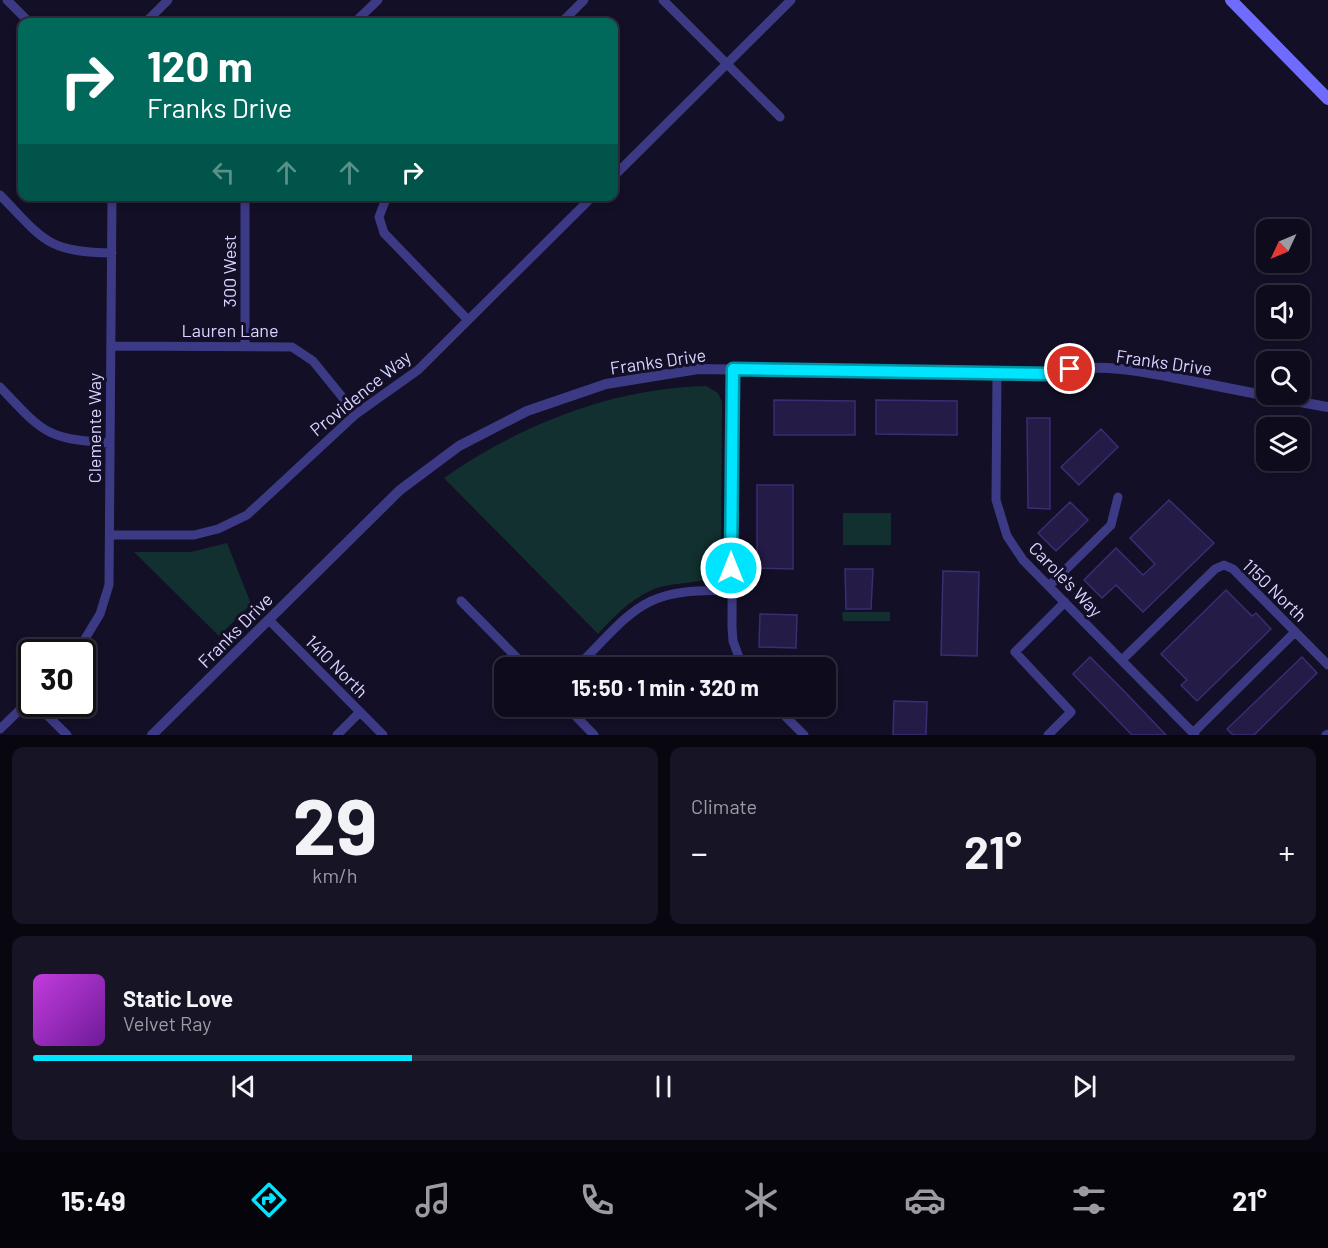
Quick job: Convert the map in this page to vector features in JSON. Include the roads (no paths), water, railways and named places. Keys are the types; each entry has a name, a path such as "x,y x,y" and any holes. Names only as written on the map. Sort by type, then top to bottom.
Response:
{"main road":[{"path":"1231,0 1328,99"}],"street":[{"path":"7,0 25,18"},
{"path":"150,18 168,0"},
{"path":"359,18 378,0"},
{"path":"566,18 584,0"},
{"path":"663,0 780,117"},
{"path":"618,172 791,0"},
{"path":"0,195 52,244 79,252 112,253"},
{"name":"Clemente Way","path":"86,639 93,628 109,585 112,201"},
{"name":"300 West","path":"245,201 245,346"},
{"path":"384,201 379,217 382,229 388,238 468,320"},
{"name":"Providence Way","path":"111,535 194,535 230,525 261,504 356,414 418,370 588,201"},
{"name":"Lauren Lane","path":"111,346 286,346 304,352 356,414"},
{"name":"Franks Drive","path":"152,735 400,490 438,460 480,434 553,400 606,384 698,369 1053,374 1070,369 1135,371 1328,407"},
{"path":"733,369 731,591 733,641 738,657"},
{"name":"Carole's Way","path":"997,373 996,487 998,512 1007,536 1016,550 1049,586 1194,734"},
{"path":"0,387 41,429 68,440 109,443"},
{"path":"1049,586 1111,525 1119,497"},
{"name":"1150 North","path":"1122,660 1215,569 1224,565 1233,570 1328,665"},
{"path":"587,657 625,618 644,603 681,591 731,591"},
{"path":"461,601 516,657"},
{"path":"1048,735 1071,712 1015,652 1065,602"},
{"name":"1410 North","path":"269,620 383,735"},
{"path":"1194,734 1295,632"},
{"path":"0,729 18,712"},
{"path":"337,735 360,712"},
{"path":"49,717 67,735"},
{"path":"577,717 594,735"},
{"path":"786,717 804,735"}]}
